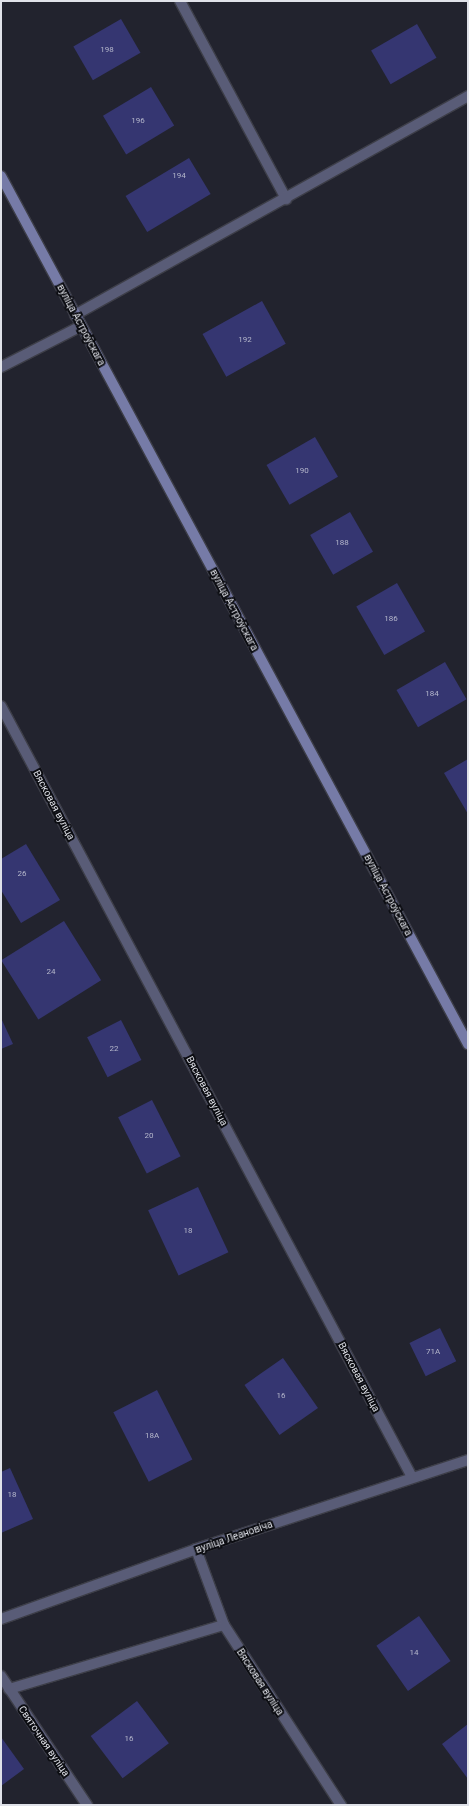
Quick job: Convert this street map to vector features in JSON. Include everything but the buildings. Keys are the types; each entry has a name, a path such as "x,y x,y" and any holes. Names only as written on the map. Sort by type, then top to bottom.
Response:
{"street":[{"path":"180,1 286,199"},
{"path":"75,315 286,199 468,96"},
{"name":"вуліца Астроўскага","path":"1,176 468,1044"},
{"path":"1,367 82,326"},
{"name":"Вясковая вуліца","path":"1,706 412,1477"},
{"name":"вуліца Леановіча","path":"1,1619 196,1549 412,1477 468,1460"},
{"name":"Вясковая вуліца","path":"196,1549 224,1625 341,1805"},
{"path":"9,1689 224,1625"},
{"name":"Святочная вуліца","path":"1,1676 87,1805"}]}
